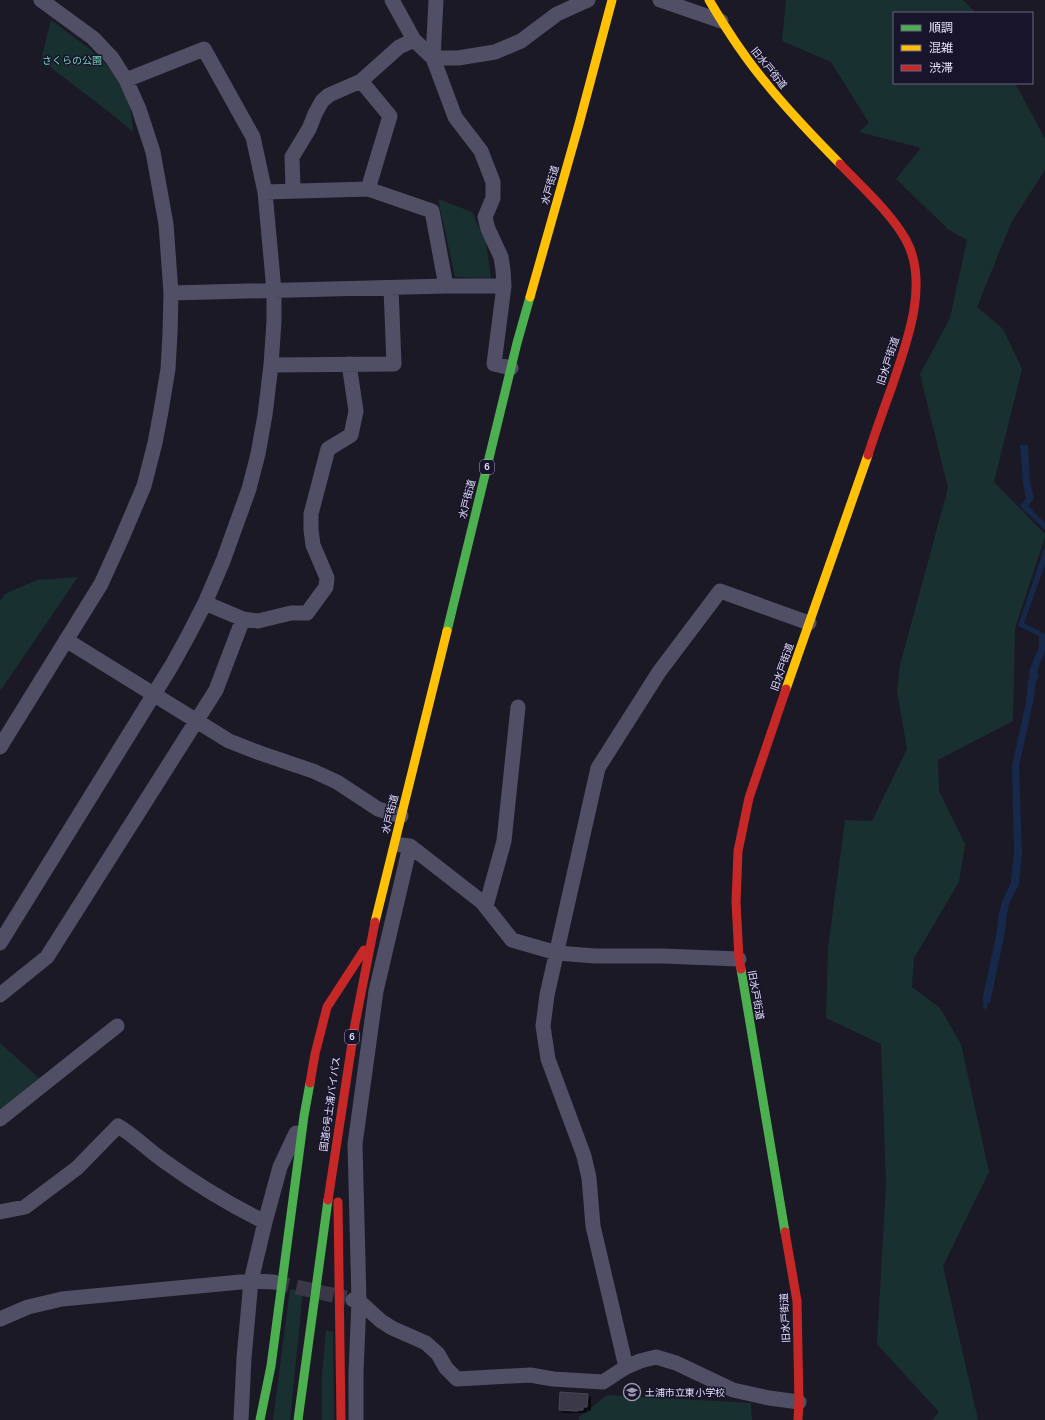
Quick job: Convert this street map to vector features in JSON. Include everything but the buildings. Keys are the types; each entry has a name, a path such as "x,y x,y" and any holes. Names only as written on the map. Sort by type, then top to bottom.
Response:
{"main road":[{"name":"水戸街道","path":"372,936 511,368 612,0"},
{"name":"旧水戸街道","path":"709,0 736,44 786,107 881,209 903,235 910,247 916,271 915,303 907,339 750,798 738,851 736,902 739,959 797,1301 798,1420"},
{"path":"260,1420 271,1366 304,1116 315,1054 327,1007 372,936"},
{"name":"国道6号土浦バイパス","path":"298,1420 316,1276 350,1043 372,936"},
{"path":"336,1139 341,1420"},
{"name":"国道6号土浦バイパス","path":"315,1367 316,1276"}],"street":[{"path":"0,747 101,584 121,540 144,486 155,443 168,369 171,293 166,224 153,152 139,109 126,80 112,58 93,38 41,0"},
{"path":"392,0 414,40 433,58 458,58 495,52 521,41 557,14 588,0"},
{"path":"436,0 433,58 455,117 481,151 492,182 493,198 485,217 488,229 501,257 504,286 494,364 511,368"},
{"path":"660,0 721,21"},
{"path":"293,190 292,157 309,129 322,101 329,94 361,81 399,47 414,40"},
{"path":"0,943 175,659 205,603 223,562 249,489 258,454 265,415 271,365 274,292 265,192 253,137 204,49 126,80"},
{"path":"361,81 390,116 368,189"},
{"path":"265,192 368,189 432,211 446,286"},
{"path":"171,293 274,292 446,286 504,286"},
{"path":"271,365 394,364 391,288"},
{"path":"205,603 243,619 258,621 291,613 307,613 326,587 327,578 313,545 311,530 312,514 328,449 351,435 356,411 349,364"},
{"path":"626,1367 593,1226 589,1178 584,1156 548,1059 543,1026 547,995 598,768 659,672 720,591 809,623"},
{"path":"0,995 48,957 216,690 243,619"},
{"path":"66,640 229,741 313,771 337,782 378,809 401,816"},
{"path":"486,906 504,841 518,707"},
{"path":"394,843 410,846 482,902 512,940 557,953 595,956 664,956 739,959"},
{"path":"356,1420 356,1372 352,1300 355,1144 376,991 410,846"},
{"path":"0,1119 117,1026"},
{"path":"241,1420 244,1358 251,1281 264,1222 280,1167 304,1116"},
{"path":"0,1212 25,1207 77,1168 118,1126 130,1133 169,1165 231,1205 264,1222"},
{"path":"0,1319 28,1307 62,1299 251,1281 274,1282"},
{"path":"352,1300 392,1328 426,1343 438,1354 446,1368 457,1379 530,1375 554,1379 603,1382 626,1367 640,1361 656,1357 676,1363 733,1390 769,1398 799,1402"}],"green space":[{"path":"786,0 963,0 975,12 893,12 893,84 1016,84 1045,139 1045,170 1011,223 977,307 1003,329 1022,369 994,482 1045,534 1045,537 1015,628 1013,721 938,760 939,791 965,844 959,882 914,958 912,987 940,1008 961,1044 989,1172 943,1266 978,1420 932,1420 939,1412 877,1344 886,1184 881,1044 826,1018 828,948 845,820 872,821 907,749 897,691 900,665 948,488 920,374 950,318 967,240 949,230 896,179 921,148 859,132 869,123 831,62 782,41"},
{"name":"さくらの公園","path":"51,20 91,50 109,67 128,99 133,132 41,60"},
{"path":"438,199 472,212 486,243 491,278 455,277"},
{"path":"78,577 0,691 0,601 5,594 37,580"},
{"path":"0,1043 40,1079 0,1111"},
{"path":"290,1289 303,1291 290,1420 273,1420"},
{"path":"326,1330 333,1332 334,1420 322,1420 322,1376"},
{"path":"607,1395 751,1403 752,1420 579,1420 578,1418"}],"water":[{"path":"1020,445 1028,445 1030,483 1034,499 1028,506 1045,523 1045,530 1020,506 1026,498 1023,483"},
{"path":"1045,546 1045,565 1024,623 1045,634 1045,651 1037,671 1039,676 1036,682 1033,703 1019,766 1022,854 1019,884 1009,904 1004,937 990,1003 982,1001 996,936 999,913 1011,882 1014,853 1012,766 1026,702 1028,681 1030,676 1029,671 1039,647 1039,636 1018,626"}],"waterway":[{"path":"985,1007 987,997"}],"tunnel":[{"path":"274,1282 346,1298"}],"traffic: fast":[{"path":"447,631 517,343 530,297"},
{"path":"741,969 785,1232"},
{"path":"260,1420 271,1366 304,1116 310,1083"},
{"path":"298,1420 328,1200"}],"traffic: slow":[{"path":"530,297 612,0"},
{"path":"709,0 750,63 793,115 840,164"},
{"path":"786,689 868,455"},
{"path":"375,922 447,631"}],"traffic: jam":[{"path":"840,164 875,200 900,230 913,257 916,276 916,295 909,334 868,455"},
{"path":"741,969 739,959 736,902 738,851 749,798 786,689"},
{"path":"328,1200 355,1024 375,922"},
{"path":"310,1083 315,1054 327,1007 364,950"},
{"path":"338,1202 341,1420"},
{"path":"785,1232 797,1301 798,1420"}],"place":[{"name":"土浦市立東小学校","path":"632,1392"}]}
